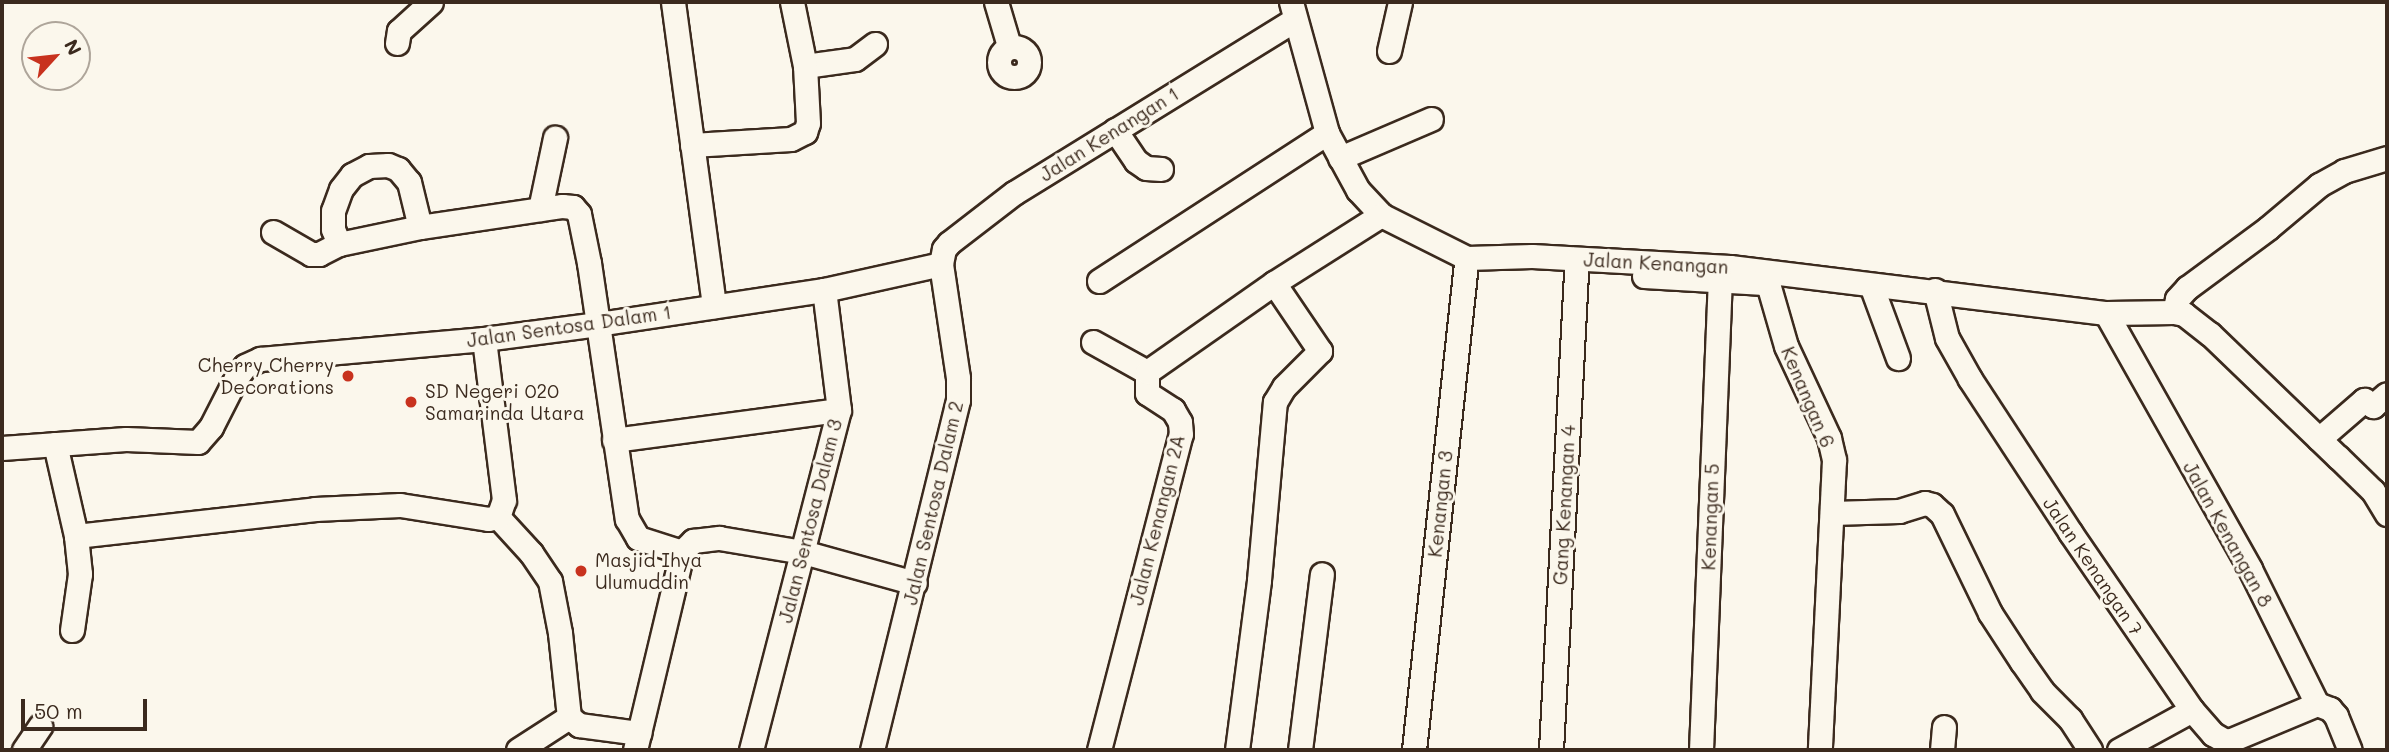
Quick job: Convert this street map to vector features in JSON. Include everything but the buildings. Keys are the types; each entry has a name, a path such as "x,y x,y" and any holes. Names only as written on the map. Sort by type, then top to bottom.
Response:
{"street":[{"path":"397,43 399,31 431,2"},
{"path":"673,2 713,306"},
{"path":"692,145 791,139 805,132 808,123 805,66 792,2"},
{"path":"996,2 1009,46"},
{"path":"1389,51 1400,2"},
{"name":"Jalan Kenangan 1","path":"942,264 944,249 949,243 1014,193 1115,130 1293,11"},
{"name":"Jalan Kenangan","path":"1293,11 1327,133 1358,190 1381,215 1467,258 1577,259 1759,270 2106,313 2174,312"},
{"path":"805,66 855,59 875,44"},
{"path":"1340,158 1430,118"},
{"path":"1115,130 1136,160 1146,168 1161,169"},
{"path":"1099,281 1327,133"},
{"path":"540,209 555,138"},
{"path":"2387,158 2344,171 2319,185 2268,228 2187,288 2177,299 2174,312 2202,327 2373,491 2387,514"},
{"path":"339,244 333,229 333,211 341,189 352,175 369,166 388,165 398,169 408,182 420,227"},
{"path":"273,232 311,254 319,254 339,244 420,227 540,209 573,207 579,214 614,440 631,528 638,538 682,552"},
{"path":"1093,342 1147,372 1274,283 1381,215"},
{"name":"Kenangan 3","path":"1414,750 1467,258"},
{"name":"Gang Kenangan 4","path":"1550,750 1577,259"},
{"name":"Kenangan 6","path":"1619,261 1628,274 1720,283 1764,284 1773,293 1786,346 1833,451 1820,750"},
{"name":"Jalan Sentosa Dalam 1","path":"55,444 162,438 198,442 208,433 245,366 260,359 484,339 598,324 824,290 942,264"},
{"name":"Jalan Sentosa Dalam 2","path":"872,750 958,400 958,378 942,264"},
{"path":"1237,750 1259,580 1275,402 1284,387 1320,351 1274,283"},
{"name":"Kenangan 5","path":"1701,750 1720,283"},
{"path":"1871,285 1898,358"},
{"name":"Jalan Sentosa Dalam 3","path":"751,750 839,410 824,290"},
{"name":"Jalan Kenangan 7","path":"1935,290 1947,338 1970,379 2070,532 2192,710 2213,734 2233,745 2317,704"},
{"name":"Jalan Kenangan 8","path":"2106,313 2250,569 2317,704 2330,709 2336,716 2350,750"},
{"path":"484,339 504,500 498,517"},
{"name":"Jalan Kenangan 2A","path":"1099,750 1181,434 1180,422 1172,410 1147,393 1147,372"},
{"path":"2319,439 2362,401 2365,400 2373,406 2387,394"},
{"path":"614,440 839,410"},
{"path":"2,448 55,444 76,536 80,574 72,630"},
{"path":"1832,513 1899,511 1925,503 1932,505 1942,514 1990,612 2042,691 2070,719 2090,750"},
{"path":"76,536 315,509 400,505 488,519 498,517"},
{"path":"498,517 531,553 550,582 560,633 569,717 579,725 637,742 682,552 693,541 705,538 803,552 915,583"},
{"path":"1300,750 1322,574"},
{"path":"2119,750 2192,710"},
{"path":"518,750 569,717"},
{"path":"24,750 40,726"},
{"path":"1942,750 1944,727"}],"place":[{"name":"Cherry Cherry Decorations","path":"348,376"},
{"name":"SD Negeri 020 Samarinda Utara","path":"411,402"},
{"name":"Masjid Ihya Ulumuddin","path":"581,571"}]}
